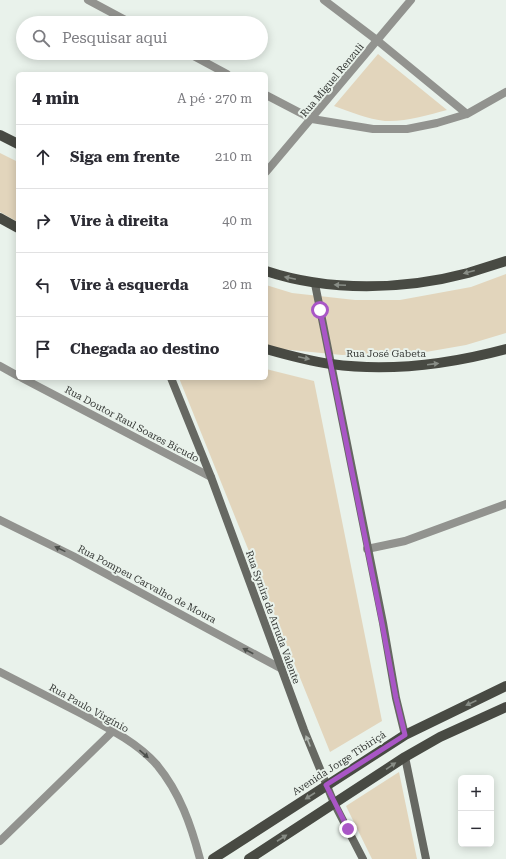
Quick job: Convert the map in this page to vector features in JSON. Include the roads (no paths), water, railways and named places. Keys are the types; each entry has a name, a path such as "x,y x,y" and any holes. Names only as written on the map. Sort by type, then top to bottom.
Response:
{"main road":[{"path":"0,135 16,143"},
{"path":"0,218 16,227"},
{"path":"268,273 315,284 360,286 418,283 467,273 506,261"},
{"name":"Rua José Gabeta","path":"268,349 331,364 377,367 431,364 474,358 506,349"},
{"name":"Avenida Jorge Tibiriçá","path":"213,859 405,735 506,686"},
{"path":"250,859 404,757 440,737 506,707"}],"street":[{"path":"88,0 118,16"},
{"path":"324,0 378,41 467,114"},
{"name":"Rua Miguel Renzuli","path":"268,170 411,0"},
{"path":"201,60 223,72"},
{"path":"268,96 312,119 373,129 407,129 437,123 467,114 506,92"},
{"path":"315,284 396,698 405,735"},
{"path":"0,366 16,375"},
{"name":"Rua Doutor Raul Soares Bicudo","path":"26,380 211,477"},
{"name":"Rua Synira de Arruda Valente","path":"172,380 211,477 304,730 334,803 363,859"},
{"path":"367,549 405,541 506,504"},
{"name":"Rua Pompeu Carvalho de Moura","path":"0,520 73,556 282,669"},
{"name":"Rua Paulo Virgínio","path":"0,672 113,731 133,744 156,764 171,784 184,807 191,825 200,859"},
{"path":"0,842 113,731"},
{"path":"404,757 426,859"}]}
